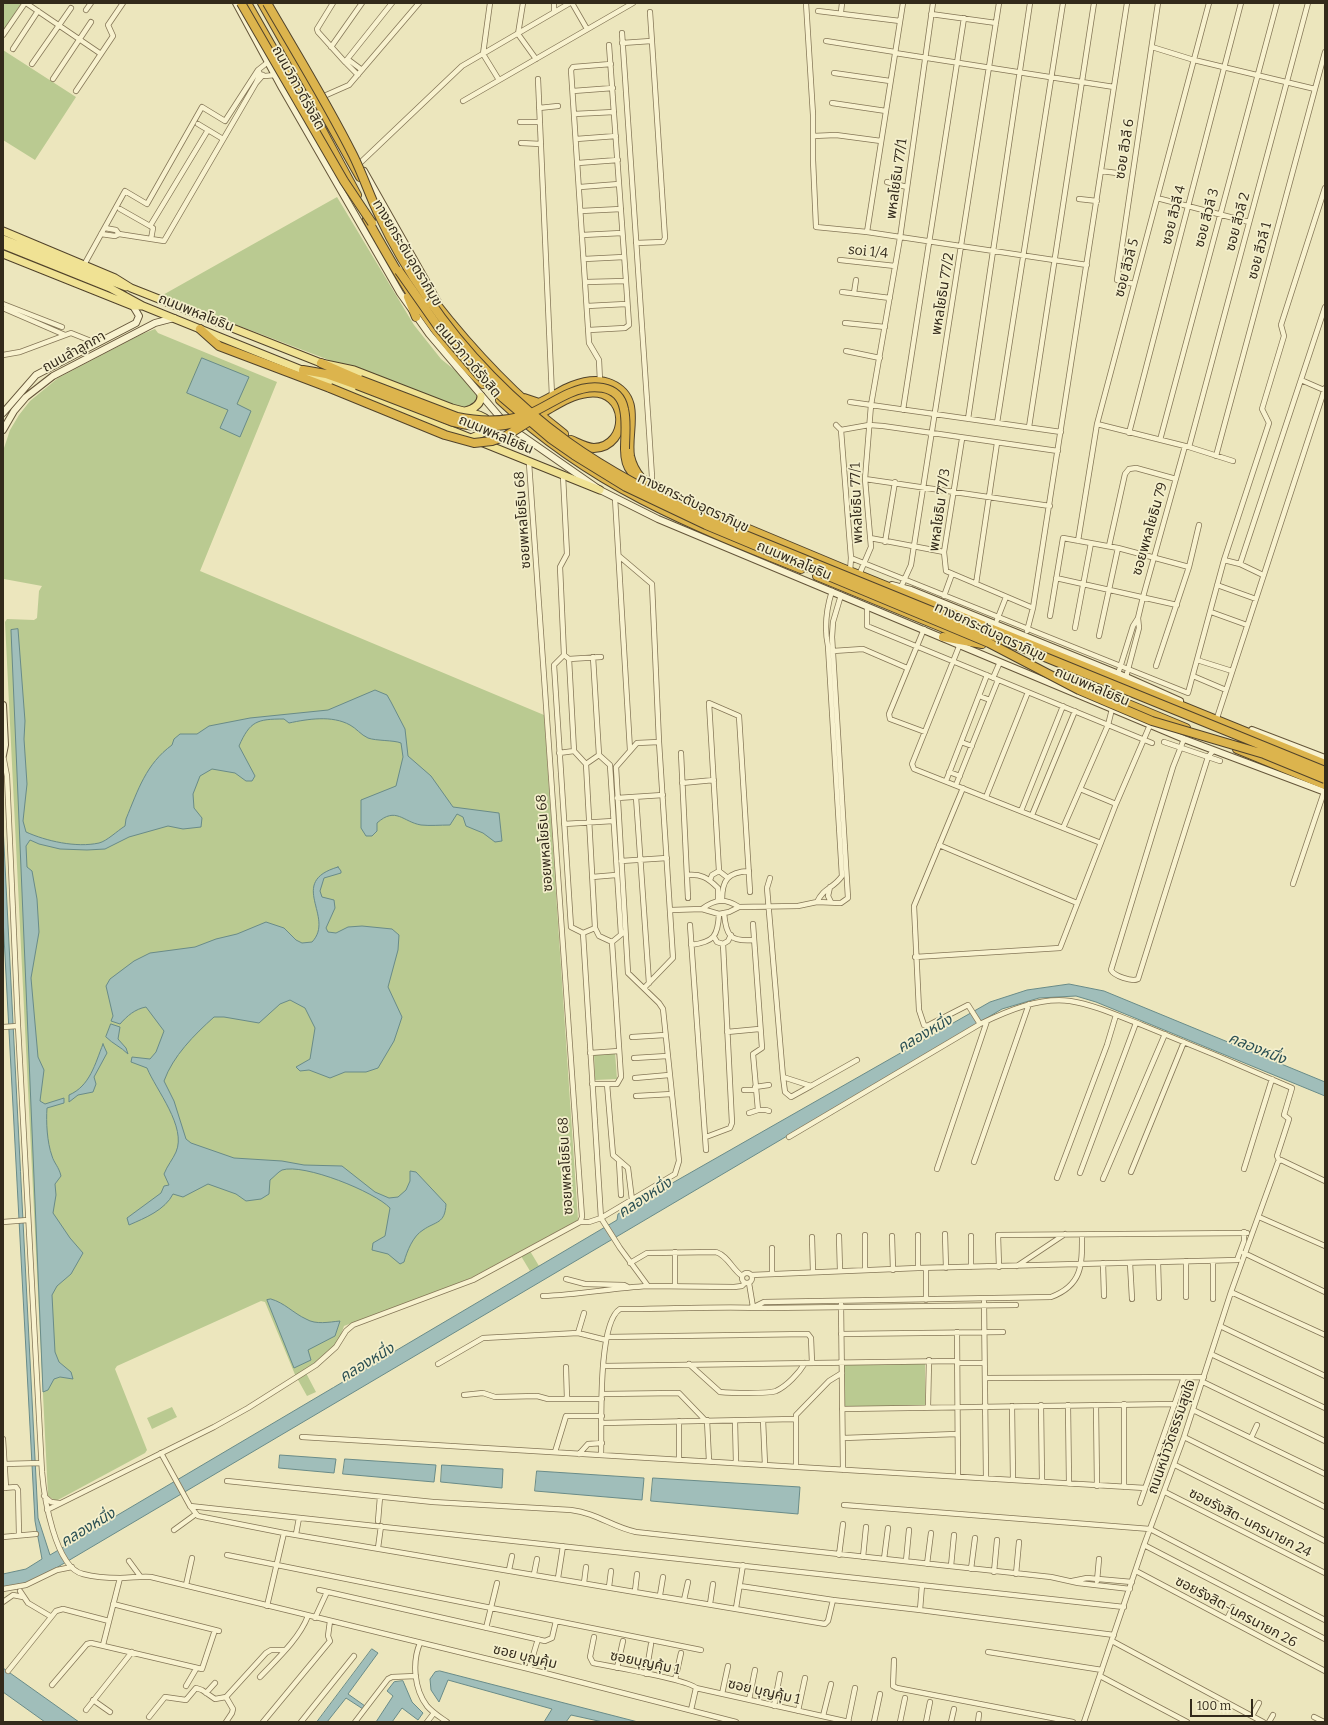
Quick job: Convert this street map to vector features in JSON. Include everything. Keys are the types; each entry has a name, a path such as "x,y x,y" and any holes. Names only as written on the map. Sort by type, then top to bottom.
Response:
{"highway":[{"path":"241,3 344,181 372,223"},
{"name":"ถนนวิภาวดีรังสิต","path":"247,3 404,285 450,350 472,374 521,420"},
{"name":"ทางยกระดับอุตราภิมุข","path":"252,3 372,223 406,282 422,306 479,375 524,418 574,455 601,472 651,499 706,525 989,643 1018,656 1079,690 1152,721 1264,754 1325,779"},
{"name":"ทางยกระดับอุตราภิมุข","path":"259,3 398,251 427,298 466,347 510,393 568,442 630,480 718,524 1325,771"},
{"name":"ถนนวิภาวดีรังสิต","path":"262,3 422,285 473,349 537,413 571,440"},
{"path":"267,3 353,156 380,217"},
{"path":"349,158 362,168"},
{"path":"404,285 416,317"},
{"path":"200,330 219,346 330,388 445,435 474,443 492,441 506,436 540,414 572,397 587,393 603,394 615,401 620,412 620,429 611,441 595,448 571,440"},
{"path":"321,363 358,383 453,422 467,426 504,426 540,414"},
{"path":"303,370 326,374 358,383 457,417 471,420 496,421 512,418 529,413 570,392 586,387 606,388 614,392 620,398 624,409 627,467 632,474 651,483 671,497"},
{"path":"518,395 535,403 539,403 572,386 588,381 600,381 622,390 632,413 630,455 634,467 641,478"},
{"name":"ถนนพหลโยธิน","path":"521,420 586,469 659,509 713,534 982,644 1325,790"},
{"name":"ถนนพหลโยธิน","path":"571,440 632,480 671,497 1325,764"},
{"path":"943,637 982,644"}],"main road":[{"name":"ถนนวิภาวดีรังสิต","path":"236,3 382,265 416,317 481,396 508,426 523,438 600,490"},
{"name":"ถนนวิภาวดีรังสิต","path":"271,3 446,317"},
{"name":"ถนนพหลโยธิน","path":"3,231 115,278 130,288"},
{"name":"ถนนพหลโยธิน","path":"3,239 113,284 130,288 321,363 354,370 462,411 476,406 481,400 481,396"},
{"name":"ถนนพหลโยธิน","path":"3,245 110,288 143,306 200,330 303,370 529,463 600,490 658,520 924,629 1150,725 1214,751 1325,790"},
{"name":"ถนนพหลโยธิน","path":"3,254 133,306 143,306"},
{"name":"ถนนลำลูกกา","path":"3,414 34,377 136,323 139,316 133,306"},
{"name":"ถนนลำลูกกา","path":"3,430 14,411 26,397 53,376 155,323 174,318"},
{"path":"462,411 485,418 490,424 487,431 471,438"},
{"name":"ถนนพหลโยธิน","path":"883,584 901,587 995,624 1026,633 1217,718 1325,758"},
{"path":"3,705 5,745 3,755"}],"street":[{"path":"3,36 26,3 101,54"},
{"path":"86,10 91,3"},
{"path":"76,91 113,36 108,26 123,3"},
{"path":"332,3 317,29 331,47 358,75"},
{"path":"331,47 362,3"},
{"path":"345,62 392,3"},
{"path":"324,96 349,85 419,3"},
{"path":"490,3 483,54 499,80"},
{"path":"523,3 518,34 536,59"},
{"path":"554,3 554,12"},
{"path":"362,168 462,66 571,3 587,29"},
{"path":"463,100 633,3"},
{"path":"806,3 813,115 816,227 868,232 1087,265"},
{"path":"841,12 842,3"},
{"path":"868,232 903,3"},
{"name":"พหลโยธิน 77/1","path":"859,575 871,547 865,478 871,405 900,238 924,57 933,3"},
{"name":"พหลโยธิน 77/2","path":"901,587 911,565 998,3"},
{"path":"968,419 1030,3"},
{"path":"997,423 1063,3"},
{"path":"1029,427 1094,3"},
{"path":"1026,633 1033,608 1050,506 1127,3"},
{"name":"ซอย สีวลี 6","path":"1134,284 1116,280 1158,3"},
{"name":"ซอย สีวลี 5","path":"1078,541 1097,424 1209,3"},
{"name":"ซอย สีวลี 4","path":"1129,433 1241,3"},
{"name":"ซอย สีวลี 3","path":"1160,440 1219,214 1277,3"},
{"name":"ซอย สีวลี 2","path":"1187,447 1288,82 1308,3"},
{"path":"32,64 71,8"},
{"path":"818,10 900,21"},
{"path":"13,49 38,11"},
{"path":"636,243 664,242 665,238 650,12"},
{"path":"931,14 996,23"},
{"path":"903,410 964,18"},
{"path":"53,79 91,22"},
{"path":"622,33 650,438 651,483"},
{"path":"622,43 651,41"},
{"path":"826,41 989,67 1020,74 1114,87"},
{"path":"589,330 627,327 629,325 628,309 626,304 626,281 609,45"},
{"path":"1152,47 1194,60 1315,89"},
{"name":"ซอย สีวลี 1","path":"1216,456 1325,52"},
{"path":"84,265 125,191 147,204 202,107 225,121 268,62"},
{"path":"345,62 350,62 362,70"},
{"path":"600,381 599,360 589,343 572,70 573,67 611,64"},
{"path":"260,73 275,75"},
{"path":"101,234 115,236 118,234 164,241 256,83 260,73"},
{"path":"834,73 890,81"},
{"path":"538,79 552,396"},
{"path":"573,91 613,88"},
{"path":"832,103 886,111"},
{"path":"540,108 558,106"},
{"path":"574,114 614,112"},
{"path":"520,122 540,122"},
{"path":"198,124 223,139"},
{"path":"150,226 208,130"},
{"path":"813,136 836,135 881,141"},
{"path":"576,139 616,136"},
{"path":"521,143 541,144"},
{"path":"578,162 618,160"},
{"path":"1101,171 1117,172"},
{"path":"887,182 907,187"},
{"path":"580,187 619,184"},
{"path":"851,558 998,618 1026,633 1120,666 1188,693 1224,560 1269,423 1262,408 1284,336 1281,325 1325,188"},
{"path":"1157,198 1249,222"},
{"path":"1079,199 1097,201"},
{"path":"120,209 153,228 151,239"},
{"path":"581,211 621,209"},
{"path":"105,228 116,230 118,234"},
{"path":"582,235 622,233"},
{"path":"584,259 624,256"},
{"name":"soi 1/4","path":"840,260 895,266"},
{"path":"854,293 856,280"},
{"path":"586,282 626,281"},
{"path":"842,292 890,298"},
{"path":"587,306 626,304"},
{"path":"4,307 65,335"},
{"path":"4,307 62,328"},
{"path":"1240,564 1325,307"},
{"path":"845,323 885,327"},
{"path":"3,355 20,352 71,332 96,343"},
{"path":"846,351 880,358"},
{"path":"1217,718 1325,389 1301,380"},
{"path":"850,402 1061,432"},
{"path":"1097,424 1187,447 1233,461"},
{"path":"836,425 841,430 851,558 850,571"},
{"path":"841,430 869,425 1058,451"},
{"name":"พหลโยธิน 77/3","path":"952,574 946,571 944,567 944,552 962,439"},
{"path":"976,584 997,443"},
{"name":"ซอยพหลโยธิน 79","path":"1126,677 1139,628 1138,618 1143,597 1176,479 1187,447"},
{"name":"ซอยพหลโยธิน 68","path":"529,463 581,1201 580,1222"},
{"path":"1109,546 1125,474 1129,469 1136,468 1176,479"},
{"path":"563,476 567,554 560,567 564,655 569,659 601,657"},
{"path":"865,478 1050,506"},
{"path":"885,542 895,482"},
{"path":"615,498 630,750"},
{"path":"1156,666 1189,566 1199,526"},
{"path":"870,538 944,552"},
{"path":"1050,616 1062,538 1109,546 1154,556 1189,566"},
{"path":"1075,628 1090,543"},
{"path":"1099,636 1118,548"},
{"path":"619,556 652,584 659,742 671,910 673,958 644,988"},
{"path":"1224,560 1240,564 1263,575"},
{"path":"941,602 952,574 1033,608"},
{"path":"1056,578 1177,605"},
{"path":"1217,585 1256,599"},
{"path":"817,902 822,892 837,883 842,876 828,646 825,634 826,617 832,591"},
{"path":"671,910 702,909 721,914 739,907 798,906 817,902 841,902 848,898 832,637 834,618 841,596"},
{"path":"995,624 1006,597"},
{"path":"867,606 867,626 1152,743"},
{"path":"1211,612 1247,625"},
{"path":"826,617 834,618"},
{"name":"ซอยพหลโยธิน 79","path":"1118,674 1132,626 1138,618"},
{"path":"924,629 889,714 890,720 925,732"},
{"path":"960,644 912,764 914,769 1101,843"},
{"path":"1125,649 1133,651"},
{"path":"833,651 863,650 907,668"},
{"path":"564,655 554,664 559,753 571,927 583,933"},
{"path":"593,657 599,755 610,765 621,934"},
{"path":"569,659 574,751 586,764 594,928 599,936 612,942"},
{"path":"1197,660 1232,672"},
{"path":"956,785 990,700 1000,662"},
{"path":"946,781 987,675"},
{"path":"1193,676 1226,690"},
{"path":"986,797 1028,692"},
{"path":"979,696 990,700"},
{"path":"728,878 719,870 709,703 739,716 750,892"},
{"path":"1021,811 1063,706"},
{"path":"1063,828 1108,725 1112,709"},
{"path":"1032,815 1075,711"},
{"path":"915,957 1060,948 1116,804 1150,725"},
{"path":"1184,739 1173,767 1110,970 1113,974 1133,980 1138,979 1208,757 1214,751"},
{"path":"47,1510 248,1408 316,1365 336,1347 346,1331 353,1325 473,1280 580,1222 589,1222 602,1219 672,1176 677,1170 679,1161 661,1006 628,973 617,798 616,768 637,743 659,742"},
{"path":"961,742 972,746"},
{"path":"1164,742 1220,762"},
{"path":"559,753 574,751"},
{"path":"680,753 688,898"},
{"path":"3,755 7,776 10,1026 26,1220 37,1463 47,1510 59,1546 72,1566 58,1570 26,1585 3,1589"},
{"path":"586,764 599,755"},
{"path":"949,772 960,776"},
{"path":"682,783 714,780"},
{"path":"963,788 914,906 915,957 919,1010 924,1025 927,1026 968,1005 980,1023"},
{"path":"1080,789 1116,804"},
{"path":"1293,884 1325,790"},
{"path":"617,798 663,795"},
{"path":"636,797 649,983"},
{"path":"564,824 613,821"},
{"path":"939,845 1077,903"},
{"path":"621,861 667,858"},
{"path":"710,880 712,874 719,870"},
{"path":"720,900 722,888 728,878 739,871 749,871"},
{"path":"687,875 700,874 710,880 718,888 720,900"},
{"path":"592,877 616,875"},
{"path":"770,878 767,888 785,1092 791,1097 857,1060"},
{"path":"830,887 828,896 831,902"},
{"path":"702,909 710,903 720,900 729,901 739,907"},
{"path":"721,914 726,930 731,935 740,941 754,940"},
{"path":"691,945 703,944 714,937 718,931 721,914"},
{"path":"752,924 762,1048 753,1054 758,1110"},
{"path":"690,925 706,1150"},
{"path":"583,933 594,928"},
{"path":"612,942 625,931"},
{"path":"583,933 602,1219 630,1263 648,1286"},
{"path":"723,944 728,941 731,935"},
{"path":"714,937 717,942 723,944"},
{"path":"592,1084 617,1084 620,1080 612,942"},
{"path":"706,1137 726,1130 731,1126 723,944"},
{"path":"789,1136 980,1023 1005,1012 1029,1004 1069,1001 1095,1007 1116,1015 1272,1079 1244,1169"},
{"path":"974,1162 1029,1004"},
{"path":"1057,1178 1107,1045 1116,1015"},
{"path":"937,1169 987,1021"},
{"path":"1080,1173 1136,1023"},
{"path":"727,1032 760,1029"},
{"path":"1103,1179 1165,1034"},
{"path":"632,1037 665,1035"},
{"path":"1131,1172 1184,1042"},
{"path":"590,1053 619,1051"},
{"path":"634,1058 667,1056"},
{"path":"635,1078 669,1075"},
{"path":"783,1077 811,1086"},
{"name":"ถนนหน้าวัดธรรมสุขใจ","path":"1084,1722 1144,1545 1165,1492 1184,1437 1244,1254 1280,1160 1277,1156 1289,1119 1284,1115 1293,1089 1272,1079"},
{"path":"608,1084 613,1155 618,1161 628,1168 632,1200"},
{"path":"744,1090 769,1085"},
{"path":"636,1096 672,1094"},
{"path":"749,1113 758,1110 769,1111"},
{"path":"1280,1160 1325,1181"},
{"path":"618,1161 620,1195"},
{"path":"1259,1217 1325,1246"},
{"path":"3,1222 26,1220"},
{"path":"742,1276 745,1273 751,1275 918,1268 946,1268 971,1267 999,1267 1082,1265 1103,1263 1237,1260 1246,1232 998,1235 999,1267"},
{"path":"945,1234 946,1268"},
{"path":"1017,1266 1065,1234"},
{"path":"865,1270 866,1235"},
{"path":"918,1235 918,1268"},
{"path":"841,1303 1051,1297 1068,1289 1082,1265 1082,1235"},
{"path":"839,1236 840,1271"},
{"path":"892,1236 893,1270"},
{"path":"971,1236 971,1267"},
{"path":"812,1238 813,1272"},
{"path":"772,1248 772,1273"},
{"path":"675,1252 675,1286"},
{"path":"630,1263 648,1253 719,1253 736,1272 742,1276 742,1280 747,1283 754,1306"},
{"path":"1244,1254 1325,1292"},
{"path":"1186,1261 1186,1297"},
{"path":"1213,1261 1213,1299"},
{"path":"1158,1262 1159,1298"},
{"path":"1103,1263 1104,1296"},
{"path":"1130,1263 1132,1299"},
{"path":"926,1268 926,1300"},
{"path":"543,1296 580,1295 628,1287 648,1286 734,1287 742,1286 747,1283 752,1279 751,1275"},
{"path":"566,1279 585,1284 624,1284 628,1287"},
{"path":"1231,1292 1325,1335"},
{"path":"984,1299 986,1478"},
{"path":"602,1455 603,1366 607,1339 616,1313 620,1309 754,1306 764,1302 1016,1305"},
{"path":"841,1303 843,1470"},
{"path":"578,1333 584,1313"},
{"path":"1220,1326 1325,1376"},
{"path":"956,1332 958,1476"},
{"path":"841,1334 1003,1332"},
{"path":"438,1364 483,1338 578,1333 607,1339 808,1334 812,1338 812,1362"},
{"path":"1211,1354 1325,1408"},
{"path":"603,1366 812,1362 842,1363 929,1360 984,1362"},
{"path":"928,1407 929,1360"},
{"path":"689,1364 720,1392 770,1392 781,1388 805,1363"},
{"path":"566,1368 567,1399"},
{"path":"796,1466 794,1419 805,1404 829,1381 842,1373"},
{"path":"985,1378 1184,1377 1203,1380 1325,1441"},
{"path":"1140,1503 1184,1377"},
{"path":"464,1395 483,1393 495,1397 537,1396 548,1399 567,1399 679,1393 706,1420 709,1461"},
{"path":"1124,1404 1124,1487"},
{"path":"842,1408 1175,1404"},
{"path":"1068,1405 1069,1484"},
{"path":"1096,1405 1097,1486"},
{"path":"1012,1406 1013,1480"},
{"path":"1041,1406 1042,1482"},
{"path":"1193,1410 1325,1474"},
{"path":"555,1452 566,1416 602,1416"},
{"path":"602,1423 794,1419"},
{"path":"735,1420 736,1463"},
{"path":"763,1420 765,1465"},
{"path":"679,1421 679,1459"},
{"path":"1251,1438 1257,1425"},
{"path":"843,1438 957,1434"},
{"path":"302,1437 1145,1488"},
{"path":"1184,1437 1325,1507"},
{"path":"3,1439 4,1488 16,1487 18,1490 19,1535"},
{"path":"580,1454 586,1445 602,1443"},
{"path":"161,1453 190,1506 196,1514 203,1518 825,1624 828,1621 833,1600"},
{"path":"4,1464 37,1463"},
{"path":"1174,1465 1325,1541"},
{"path":"227,1481 433,1502 571,1510 593,1514 626,1530 636,1532 863,1558 951,1566 1130,1589"},
{"name":"ซอยรังสิต-นครนายก 24","path":"1165,1492 1325,1573"},
{"path":"44,1496 51,1502 59,1503"},
{"path":"378,1521 380,1497"},
{"path":"844,1505 1150,1529 1325,1620"},
{"path":"190,1506 1124,1606"},
{"path":"174,1530 196,1514"},
{"path":"296,1534 299,1518"},
{"path":"840,1555 843,1524"},
{"path":"378,1548 381,1526"},
{"path":"863,1558 866,1527"},
{"path":"884,1559 888,1528"},
{"path":"906,1561 909,1530"},
{"path":"267,1606 284,1533"},
{"path":"927,1564 930,1533"},
{"path":"3,1537 36,1534"},
{"path":"951,1566 954,1536"},
{"path":"971,1569 975,1538"},
{"path":"994,1572 997,1540"},
{"path":"1016,1574 1019,1542"},
{"path":"1144,1545 1325,1639"},
{"path":"558,1578 563,1546"},
{"path":"227,1556 701,1650"},
{"path":"509,1570 512,1556"},
{"path":"186,1585 192,1558"},
{"path":"534,1574 536,1559"},
{"path":"1096,1585 1099,1559"},
{"path":"129,1561 140,1576"},
{"path":"736,1608 743,1565"},
{"name":"ซอย บุญคุ้ม","path":"72,1566 84,1574 120,1578 140,1576 151,1577 186,1585 736,1722"},
{"path":"584,1583 586,1567"},
{"path":"609,1587 611,1571"},
{"name":"ซอยรังสิต-นครนายก 26","path":"1136,1571 1325,1671"},
{"path":"634,1591 637,1574"},
{"path":"660,1595 663,1577"},
{"path":"103,1645 120,1578"},
{"path":"1072,1581 1097,1579 1132,1582"},
{"path":"684,1600 688,1582"},
{"path":"486,1628 490,1608 498,1583"},
{"path":"710,1604 713,1584"},
{"path":"920,1610 922,1584"},
{"path":"740,1586 833,1600 1114,1635"},
{"path":"319,1590 538,1639 550,1640 556,1621"},
{"path":"20,1591 28,1602 50,1616"},
{"path":"315,1618 327,1592"},
{"path":"3,1602 14,1595 23,1597"},
{"path":"52,1685 87,1644 103,1645 196,1669 204,1667 217,1630 113,1604"},
{"path":"1227,1619 1233,1607"},
{"path":"8,1671 56,1610 63,1609 109,1621"},
{"path":"260,1677 301,1630 308,1616"},
{"path":"263,1722 330,1641 328,1636 330,1621"},
{"name":"ซอยบุญคุ้ม 1","path":"594,1637 590,1657 593,1663 675,1680 694,1686"},
{"path":"528,1669 538,1639"},
{"path":"617,1668 623,1641"},
{"path":"1112,1641 1263,1722"},
{"path":"420,1643 415,1660 416,1676 421,1695 427,1706 447,1722"},
{"path":"646,1674 651,1644"},
{"path":"149,1717 165,1697 186,1700 196,1688 215,1699 226,1697 266,1653 271,1650 284,1650"},
{"path":"86,1710 132,1652"},
{"path":"988,1652 1102,1670"},
{"path":"675,1680 681,1653"},
{"path":"302,1722 354,1656"},
{"path":"894,1660 892,1682 893,1686 897,1688 1073,1722"},
{"path":"722,1694 728,1666"},
{"path":"186,1686 196,1669"},
{"path":"749,1700 755,1670"},
{"path":"774,1706 780,1674"},
{"path":"355,1722 392,1677 416,1676"},
{"path":"1100,1676 1187,1722"},
{"path":"798,1711 805,1678"},
{"path":"206,1693 215,1683"},
{"path":"823,1716 831,1684"},
{"path":"691,1710 694,1686"},
{"name":"ซอย บุญคุ้ม 1","path":"694,1686 722,1694 848,1722"},
{"path":"848,1722 855,1688"},
{"path":"874,1722 880,1694"},
{"path":"226,1697 233,1709 226,1722"},
{"path":"900,1722 905,1698"},
{"path":"93,1700 110,1712"},
{"path":"926,1722 930,1702"},
{"path":"1252,1716 1259,1703"},
{"path":"951,1722 954,1708"},
{"path":"427,1722 434,1713"},
{"path":"978,1722 980,1714"},
{"path":"1269,1722 1273,1715"},
{"path":"1314,1716 1323,1722 1325,1716"}],"green space":[{"path":"3,3 23,3 3,33"},
{"path":"3,50 76,97 35,160 3,140"},
{"path":"337,197 414,325 441,359 472,384 480,400 472,409 460,410 161,296"},
{"path":"155,329 158,333 277,382 200,571 544,715 578,1220 465,1281 344,1326 338,1344 319,1363 296,1377 265,1302 261,1301 117,1366 115,1369 147,1450 145,1453 56,1501 48,1496 5,622 7,619 34,620 37,618 39,591 42,586 4,579 3,451 10,430 19,415 30,401 58,378 142,334"},
{"path":"615,1052 617,1079 595,1080 594,1054"},
{"path":"530,1251 539,1266 530,1271 521,1256"},
{"path":"925,1359 925,1407 844,1408 842,1362"},
{"path":"306,1373 316,1392 307,1396 297,1378"},
{"path":"172,1407 177,1417 152,1429 147,1418"}],"water":[{"path":"202,358 249,377 237,404 251,411 240,437 220,428 228,410 187,393"},
{"path":"18,629 25,721 24,739 27,784 23,821 26,832 61,843 81,845 102,842 125,826 126,819 149,769 163,752 172,745 174,739 180,734 197,734 209,726 250,718 328,710 375,690 387,695 405,729 408,756 431,776 453,807 499,813 502,841 495,842 483,833 466,826 463,817 457,814 450,825 421,825 399,816 389,816 377,823 377,831 372,836 366,836 361,828 361,800 396,786 403,757 401,743 368,738 352,726 343,722 328,719 304,720 289,723 284,719 267,720 251,726 239,746 255,776 252,781 246,781 235,773 212,769 200,776 193,794 194,808 202,818 201,827 183,829 168,826 129,837 105,849 60,849 39,844 30,840 26,846 27,867 32,871 37,899 39,932 31,978 38,1057 44,1070 40,1101 45,1104 64,1098 64,1103 47,1108 47,1126 50,1150 61,1176 55,1184 56,1195 53,1213 70,1238 83,1253 71,1274 57,1286 52,1295 55,1352 59,1362 71,1372 73,1379 60,1377 54,1379 48,1390 43,1392 11,630"},
{"path":"3,825 38,1518 50,1555 617,1220 618,1214 990,1002 1027,990 1069,984 1104,991 1325,1082 1325,1096 1096,1002 1076,996 1039,998 1002,1009 34,1581 3,1588 3,1574 26,1569 42,1559 35,1521 3,918"},
{"path":"338,867 341,873 324,878 320,891 322,897 334,900 335,908 326,928 328,932 336,933 348,927 362,926 392,929 399,935 398,950 388,987 402,1017 394,1041 378,1068 366,1072 345,1072 330,1078 309,1070 300,1071 296,1067 310,1059 315,1028 305,1008 290,1000 280,1004 259,1023 224,1017 214,1017 185,1046 173,1063 164,1081 174,1101 186,1139 191,1143 234,1158 282,1161 304,1165 342,1166 375,1192 389,1198 398,1197 406,1190 410,1181 410,1171 416,1172 446,1204 442,1219 416,1236 404,1262 400,1264 388,1254 372,1250 373,1243 385,1236 390,1208 370,1194 339,1180 306,1171 292,1169 282,1170 270,1180 269,1194 261,1199 246,1201 236,1194 208,1184 183,1197 173,1194 160,1209 129,1225 127,1218 161,1193 164,1186 169,1185 164,1174 176,1152 178,1142 174,1120 147,1068 131,1062 132,1057 150,1059 156,1052 164,1031 146,1007 138,1009 125,1018 120,1024 111,1021 113,1016 106,986 110,979 134,961 150,953 195,947 216,939 237,934 266,922 284,928 296,940 302,943 312,942 318,932 319,922 313,891 315,882 323,874"},
{"path":"111,1024 120,1027 118,1039 126,1048 128,1054 106,1037"},
{"path":"103,1044 107,1053 94,1077 96,1084 93,1092 78,1095 69,1102 69,1095 82,1086 91,1074"},
{"path":"271,1299 281,1303 301,1317 310,1321 323,1323 340,1321 335,1336 308,1350 311,1360 294,1368 267,1300"},
{"path":"280,1455 336,1459 334,1473 279,1468"},
{"path":"345,1459 436,1465 434,1482 343,1474"},
{"path":"442,1465 503,1469 502,1488 441,1482"},
{"path":"537,1471 644,1478 642,1500 535,1491"},
{"path":"653,1478 800,1487 798,1514 651,1501"},
{"path":"372,1649 378,1653 348,1694 365,1706 363,1709 346,1698 327,1722 317,1722"},
{"path":"3,1668 79,1722 45,1722 3,1692"},
{"path":"440,1671 638,1722 603,1722 571,1715 566,1722 544,1722 552,1709 448,1680 439,1702 431,1690 430,1679 435,1672"},
{"path":"403,1681 412,1702 423,1713 418,1720 402,1708 392,1722 376,1722 393,1696 387,1691 394,1682"}],"water label":[{"name":"คลองหนึ่ง","path":"925,1034"},
{"name":"คลองหนึ่ง","path":"1257,1049"},
{"name":"คลองหนึ่ง","path":"645,1198"},
{"name":"คลองหนึ่ง","path":"367,1363"},
{"name":"คลองหนึ่ง","path":"88,1528"}]}
